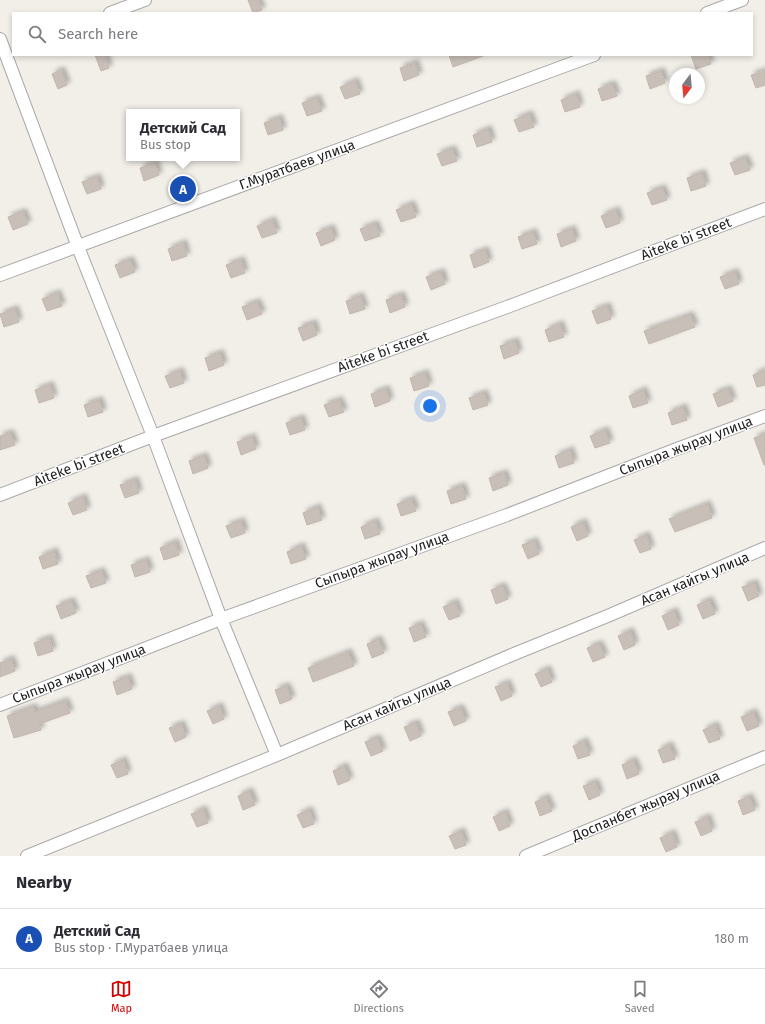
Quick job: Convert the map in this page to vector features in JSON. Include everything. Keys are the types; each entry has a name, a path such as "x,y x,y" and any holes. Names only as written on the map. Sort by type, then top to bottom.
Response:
{"street":[{"path":"113,12 145,0"},
{"path":"710,12 742,0"},
{"path":"4,46 78,247 152,436 221,620 277,755"},
{"name":"Г.Муратбаев улица","path":"0,275 591,56"},
{"name":"Aiteke bi street","path":"0,495 152,436 514,304 765,209"},
{"name":"Сыпыра жырау улица","path":"0,705 221,620 507,515 765,416"},
{"name":"Асан кайгы улица","path":"27,856 277,755 765,548"},
{"name":"Доспанбет жырау улица","path":"526,856 765,757"}],"building":[{"path":"248,0 258,0 262,10 253,12"},
{"path":"95,56 105,56 109,68 101,71"},
{"path":"449,56 483,56 453,67"},
{"path":"691,56 708,56 711,64 696,68"},
{"path":"415,63 419,75 404,81 400,68"},
{"path":"61,70 67,85 58,89 52,74"},
{"path":"661,71 665,83 650,89 646,76"},
{"path":"765,71 765,85 756,88 751,75"},
{"path":"355,81 360,94 345,99 340,87"},
{"path":"612,84 617,96 602,101 598,89"},
{"path":"576,94 580,107 565,112 561,100"},
{"path":"317,98 322,111 307,116 302,103"},
{"path":"529,114 534,127 519,132 514,120"},
{"path":"279,118 283,130 268,135 264,123"},
{"path":"488,129 492,142 477,147 473,135"},
{"path":"452,149 457,161 442,166 437,154"},
{"path":"745,158 750,170 735,175 730,163"},
{"path":"155,163 159,175 144,181 140,168"},
{"path":"702,173 706,186 691,191 687,178"},
{"path":"97,177 101,189 87,194 82,182"},
{"path":"662,188 667,200 652,205 647,193"},
{"path":"411,204 416,217 401,222 396,210"},
{"path":"616,210 620,223 606,228 601,216"},
{"path":"23,212 28,224 13,230 8,217"},
{"path":"272,220 277,233 262,238 257,226"},
{"path":"375,224 380,236 365,241 360,229"},
{"path":"331,228 335,240 321,246 316,233"},
{"path":"572,229 576,241 561,247 557,234"},
{"path":"533,232 537,244 522,249 518,237"},
{"path":"183,243 187,256 172,261 168,249"},
{"path":"485,250 489,262 474,268 470,255"},
{"path":"130,260 135,272 120,278 115,265"},
{"path":"241,260 245,273 231,278 226,265"},
{"path":"441,272 445,284 431,290 426,277"},
{"path":"735,272 739,284 725,289 720,277"},
{"path":"57,293 62,306 47,311 42,299"},
{"path":"401,295 405,307 390,313 386,300"},
{"path":"360,296 365,309 350,314 346,301"},
{"path":"257,302 262,314 247,320 242,307"},
{"path":"607,306 611,319 597,324 592,311"},
{"path":"15,309 19,322 4,327 0,314"},
{"path":"690,315 695,327 649,344 644,331"},
{"path":"313,323 317,335 303,341 298,328"},
{"path":"560,324 564,337 549,342 545,330"},
{"path":"515,341 519,353 504,359 500,346"},
{"path":"220,353 224,365 209,371 205,358"},
{"path":"765,370 765,385 757,387 753,375"},
{"path":"180,371 184,383 170,388 165,376"},
{"path":"425,373 429,386 414,391 410,378"},
{"path":"50,385 54,398 39,403 35,390"},
{"path":"386,389 390,401 375,407 371,394"},
{"path":"728,389 733,401 718,407 713,394"},
{"path":"643,390 648,403 633,408 629,396"},
{"path":"484,393 488,405 473,410 469,398"},
{"path":"99,400 103,412 88,417 84,405"},
{"path":"339,400 344,412 329,417 324,405"},
{"path":"683,407 687,420 672,425 668,413"},
{"path":"301,418 305,430 290,435 286,423"},
{"path":"605,430 610,443 595,448 590,436"},
{"path":"10,433 15,445 0,450 0,436"},
{"path":"765,434 765,465 764,465 754,438"},
{"path":"252,437 256,449 241,455 237,442"},
{"path":"570,450 574,463 559,468 555,456"},
{"path":"204,456 208,468 193,474 189,461"},
{"path":"504,473 508,485 493,491 489,478"},
{"path":"135,480 139,493 125,498 120,485"},
{"path":"462,486 466,499 451,504 447,491"},
{"path":"83,497 87,510 73,515 68,503"},
{"path":"411,499 416,511 401,516 397,504"},
{"path":"707,504 712,518 675,532 669,519"},
{"path":"317,507 322,520 307,525 303,513"},
{"path":"241,521 245,533 231,538 226,526"},
{"path":"375,521 380,534 365,539 361,527"},
{"path":"583,522 588,536 577,541 571,527"},
{"path":"646,535 651,549 640,553 634,540"},
{"path":"534,541 539,554 528,559 522,545"},
{"path":"175,542 179,555 164,560 160,548"},
{"path":"301,546 306,559 291,564 287,552"},
{"path":"54,551 58,564 43,569 39,557"},
{"path":"146,560 150,572 135,577 131,565"},
{"path":"101,571 106,583 91,588 86,576"},
{"path":"754,583 759,596 748,601 742,587"},
{"path":"502,586 508,599 496,604 491,590"},
{"path":"709,600 715,614 703,619 697,605"},
{"path":"71,601 76,613 61,619 56,606"},
{"path":"455,602 460,616 449,620 443,607"},
{"path":"674,611 679,625 668,630 662,616"},
{"path":"420,624 426,637 414,642 409,628"},
{"path":"630,631 635,645 624,650 618,636"},
{"path":"49,638 53,651 38,656 34,643"},
{"path":"378,639 384,653 372,658 367,644"},
{"path":"599,644 605,657 593,662 587,648"},
{"path":"348,652 354,666 313,682 308,668"},
{"path":"11,659 15,671 0,677 0,663"},
{"path":"547,669 552,682 541,687 535,674"},
{"path":"128,677 132,689 117,695 113,682"},
{"path":"507,683 512,696 501,701 495,687"},
{"path":"286,686 292,699 280,704 275,690"},
{"path":"65,701 70,713 39,724 41,730 14,738 7,716 33,707 35,712"},
{"path":"219,706 224,719 213,724 207,711"},
{"path":"460,708 466,721 454,726 448,712"},
{"path":"753,712 759,726 747,731 741,717"},
{"path":"416,723 421,736 410,741 404,727"},
{"path":"181,724 186,737 175,742 169,728"},
{"path":"715,725 720,739 709,743 703,730"},
{"path":"377,738 383,751 371,756 365,742"},
{"path":"584,741 590,755 578,759 573,746"},
{"path":"669,745 675,759 663,763 658,750"},
{"path":"123,760 128,774 117,778 111,765"},
{"path":"633,760 639,774 627,779 622,765"},
{"path":"344,766 350,780 338,785 333,771"},
{"path":"595,782 600,795 589,800 583,786"},
{"path":"249,791 255,805 243,810 238,796"},
{"path":"546,797 552,811 540,816 535,802"},
{"path":"749,797 755,810 743,815 738,801"},
{"path":"203,809 208,823 197,827 191,814"},
{"path":"309,810 314,824 303,828 297,815"},
{"path":"505,812 510,826 499,831 493,817"},
{"path":"707,817 712,831 701,836 695,822"},
{"path":"461,831 466,845 455,849 449,836"},
{"path":"672,833 677,847 666,852 660,838"}],"place":[{"name":"Детский Сад","path":"183,189"}]}
